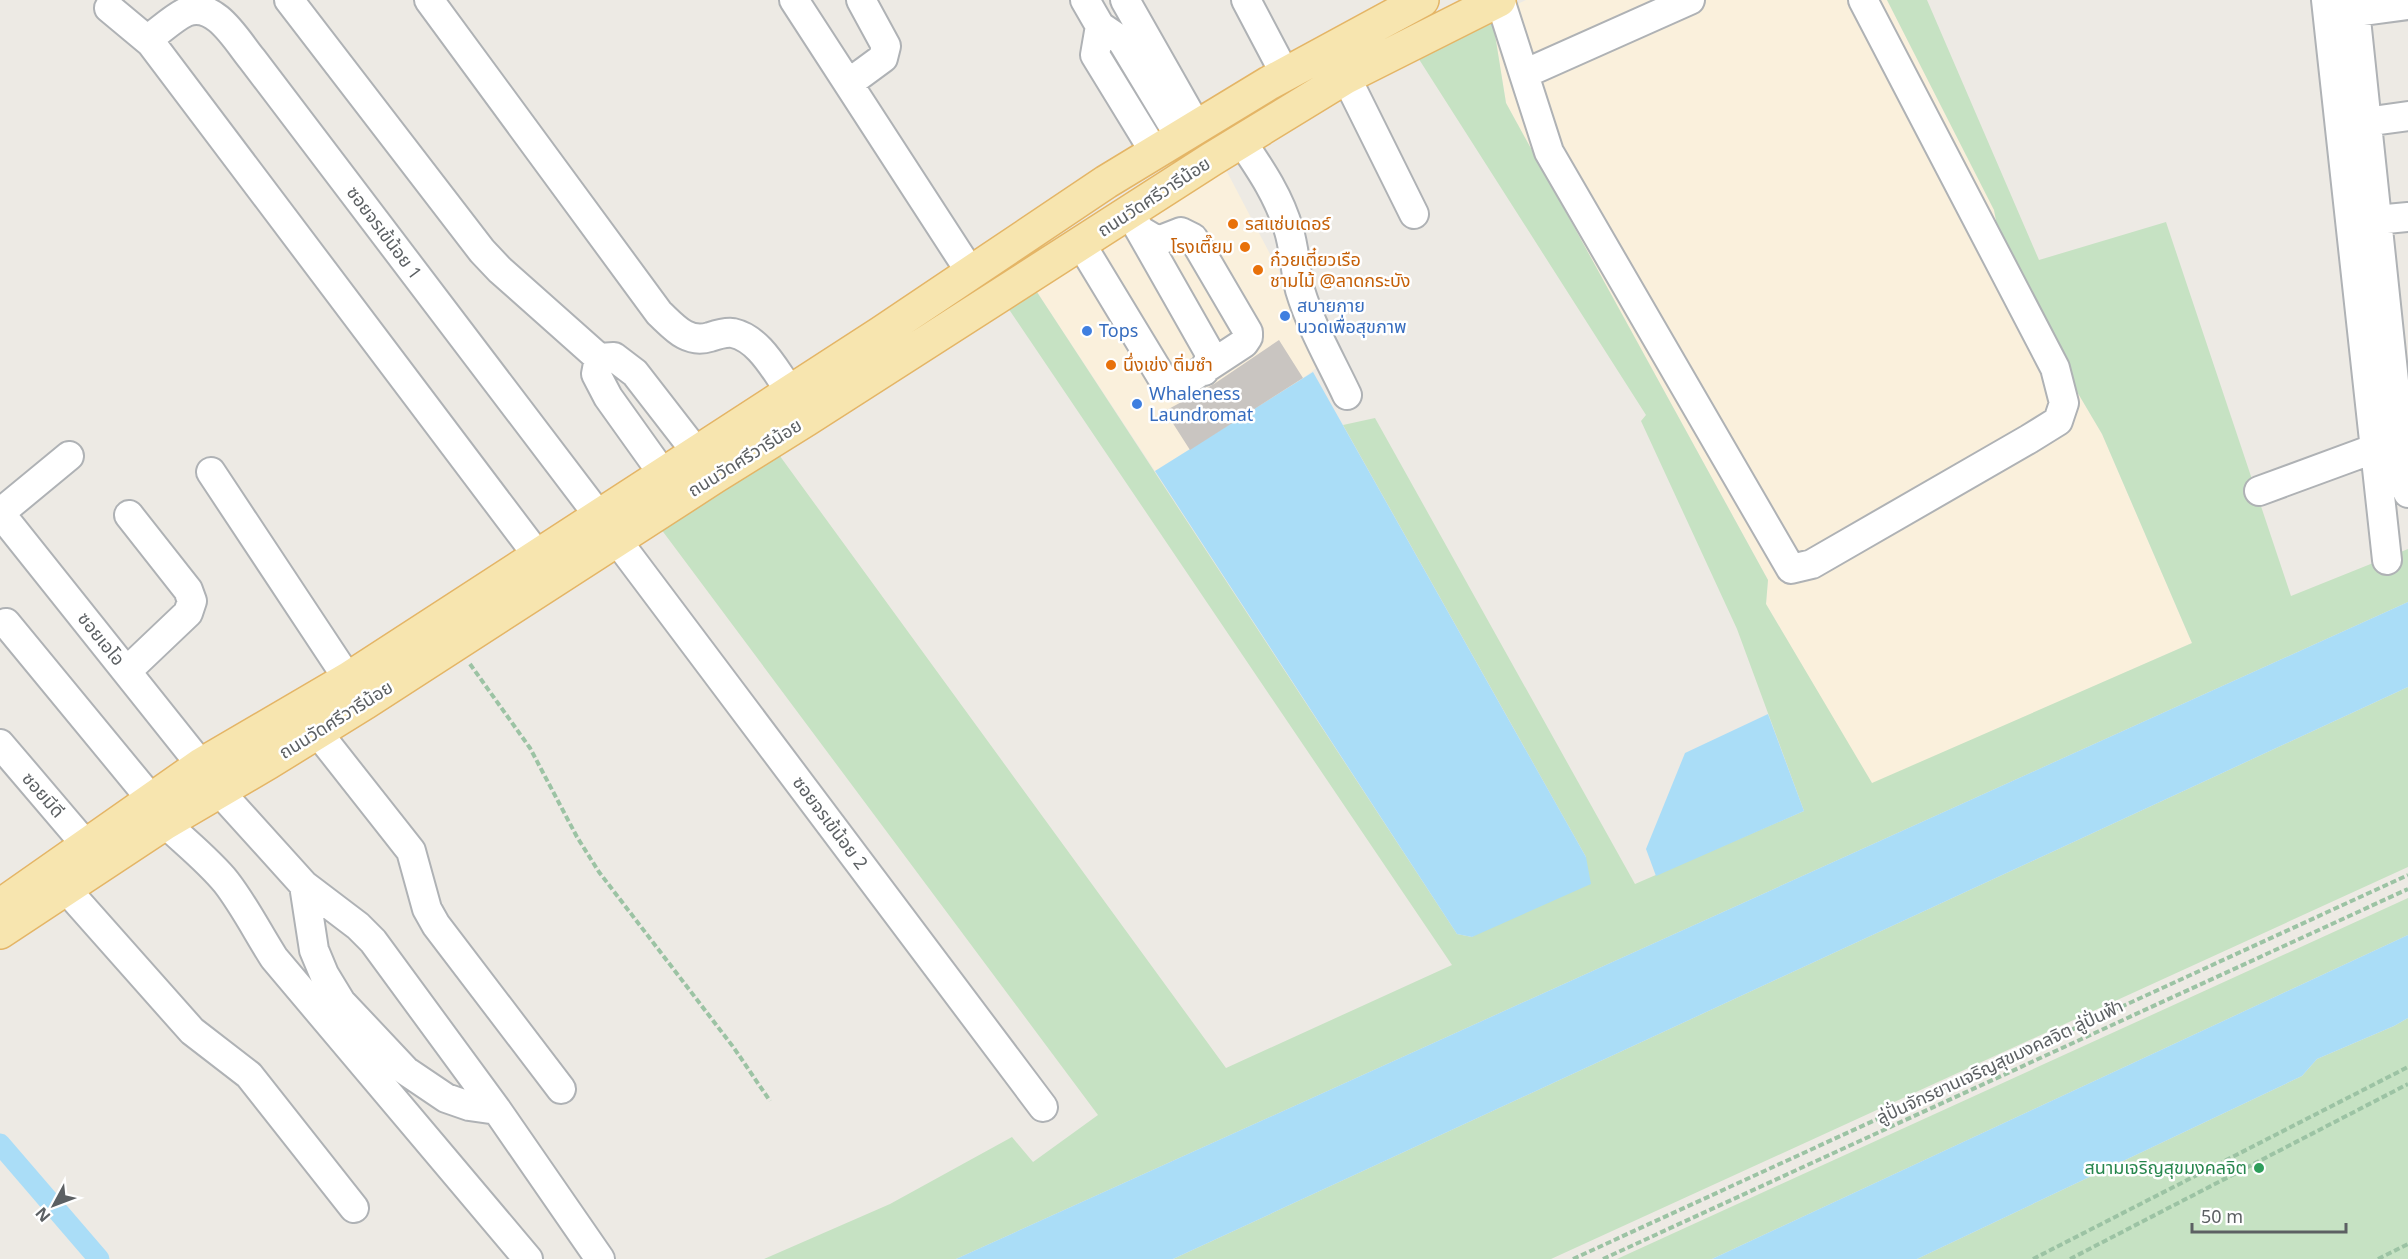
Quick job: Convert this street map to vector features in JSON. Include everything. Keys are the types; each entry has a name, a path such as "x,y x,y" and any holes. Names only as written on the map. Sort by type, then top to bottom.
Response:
{"main road":[{"name":"ถนนวัดศรีวารีน้อย","path":"210,778 318,733 456,644 607,528 663,474 791,392 1106,182 1285,74 1422,0"},
{"name":"ถนนวัดศรีวารีน้อย","path":"0,906 86,845 158,811 210,778 348,678 538,556 607,528 1081,244 1135,222 1187,176 1346,77 1499,0"},
{"path":"1178,139 1187,176"},
{"name":"ถนนวัดศรีวารีน้อย","path":"0,932 66,889 158,811"}],"street":[{"path":"289,0 482,251 500,270 599,358 614,357 635,373 697,453"},
{"path":"429,0 659,313 688,338 699,340 731,333 750,341 791,392"},
{"path":"794,0 971,273"},
{"path":"849,83 883,58 886,53 886,46 861,0"},
{"path":"1085,0 1100,26 1095,55 1178,139"},
{"path":"1125,0 1178,139"},
{"path":"1246,0 1285,74"},
{"path":"1499,0 1549,152 1791,569 1812,564 2029,439 2058,421 2064,403 2055,368 1863,0"},
{"path":"1524,74 1690,0"},
{"path":"2326,0 2387,560"},
{"path":"2408,5 2354,6 2376,220 2397,315 2405,486 2408,492"},
{"path":"109,8 148,39 538,556"},
{"name":"ซอยจรเข้น้อย 1","path":"148,39 186,12 198,9 215,15 252,59 607,528"},
{"path":"1346,77 1414,214"},
{"path":"2366,122 2408,116"},
{"path":"1242,142 1279,203 1289,231 1300,289 1310,319 1347,395"},
{"path":"2376,220 2408,216"},
{"path":"1135,222 1209,352 1209,359 1204,370"},
{"path":"1081,244 1161,376 1168,384 1180,385 1244,343 1248,332 1193,238 1180,232 1158,242 1135,222"},
{"path":"599,358 596,374 608,397 663,474"},
{"path":"2259,491 2376,448"},
{"path":"0,513 69,456"},
{"path":"211,472 348,678"},
{"name":"ซอยเอโอ","path":"0,513 210,778 304,885 358,926 373,941 497,1110 600,1259"},
{"path":"127,671 188,613 192,602 188,590 129,515"},
{"name":"ซอยจรเข้น้อย 2","path":"607,528 1043,1107"},
{"path":"6,623 158,811 224,880 241,902 252,925 274,958 528,1259"},
{"path":"318,733 411,851 427,909 436,926 561,1089"},
{"name":"ซอยมีดี","path":"0,744 86,845"},
{"path":"304,885 314,950 340,1002 406,1071 446,1098 469,1106 497,1110"},
{"path":"66,889 192,1031 249,1075 354,1208"}],"path":[{"path":"456,644 530,748 598,872 734,1048 770,1101"},
{"path":"1572,1259 2408,875"},
{"name":"ลู่ปั่นจักรยานเจริญสุขมงคลจิต ลู่ปั่นฟ้า","path":"1604,1259 2408,889"},
{"path":"2033,1259 2408,1067"},
{"path":"2070,1259 2408,1084"},
{"path":"2378,1259 2408,1244"}],"shaded area":[{"path":"1526,0 1887,0 1994,210 2003,257 2053,351 2102,434 2192,643 1872,784 1766,604 1768,580 1506,103 1492,16"},
{"path":"1225,168 1326,361 1303,378 1155,471 1035,289"}],"green space":[{"path":"1887,0 1927,0 2039,260 2166,222 2291,596 2408,549 2408,602 956,1259 764,1259 890,1204 1012,1137 1033,1162 1098,1115 661,529 777,452 1226,1068 1452,965 1006,305 1035,289 1457,934 1472,937 1586,857 1343,425 1375,418 1635,884 1804,811 1737,629 1641,421 1646,415 1415,53 1492,16 1506,103 1768,580 1766,604 1872,783 2192,643 2102,434 2053,351 2003,257 1994,210"},
{"path":"2408,687 2408,867 1551,1259 1173,1259"},
{"path":"2408,898 2408,935 1712,1259 1617,1259"},
{"name":"สนามเจริญสุขมงคลจิต","path":"2408,1018 2408,1259 1917,1259 2302,1076 2317,1059"}],"water":[{"path":"1313,372 1586,857 1591,884 1472,937 1457,934 1155,471"},
{"path":"2408,602 2408,687 1173,1259 956,1259"},
{"path":"1768,714 1804,811 1656,876 1646,849 1685,753"},
{"path":"2408,935 2408,1018 2317,1059 2302,1076 1917,1259 1712,1259"}],"building":[{"path":"1279,340 1303,378 1190,450 1165,411 1214,384"}],"waterway":[{"path":"0,1144 99,1259"}],"place":[{"name":"รสแซ่บเดอร์","path":"1233,224"},
{"name":"โรงเตี๊ยม","path":"1245,247"},
{"name":"ก๋วยเตี๋ยวเรือ ชามไม้ @ลาดกระบัง","path":"1258,270"},
{"name":"สบายกาย นวดเพื่อสุขภาพ","path":"1285,316"},
{"name":"Tops","path":"1087,331"},
{"name":"นึ่งเข่ง ติ่มซำ","path":"1111,365"},
{"name":"Whaleness Laundromat","path":"1137,404"},
{"name":"สนามเจริญสุขมงคลจิต","path":"2259,1168"}]}
